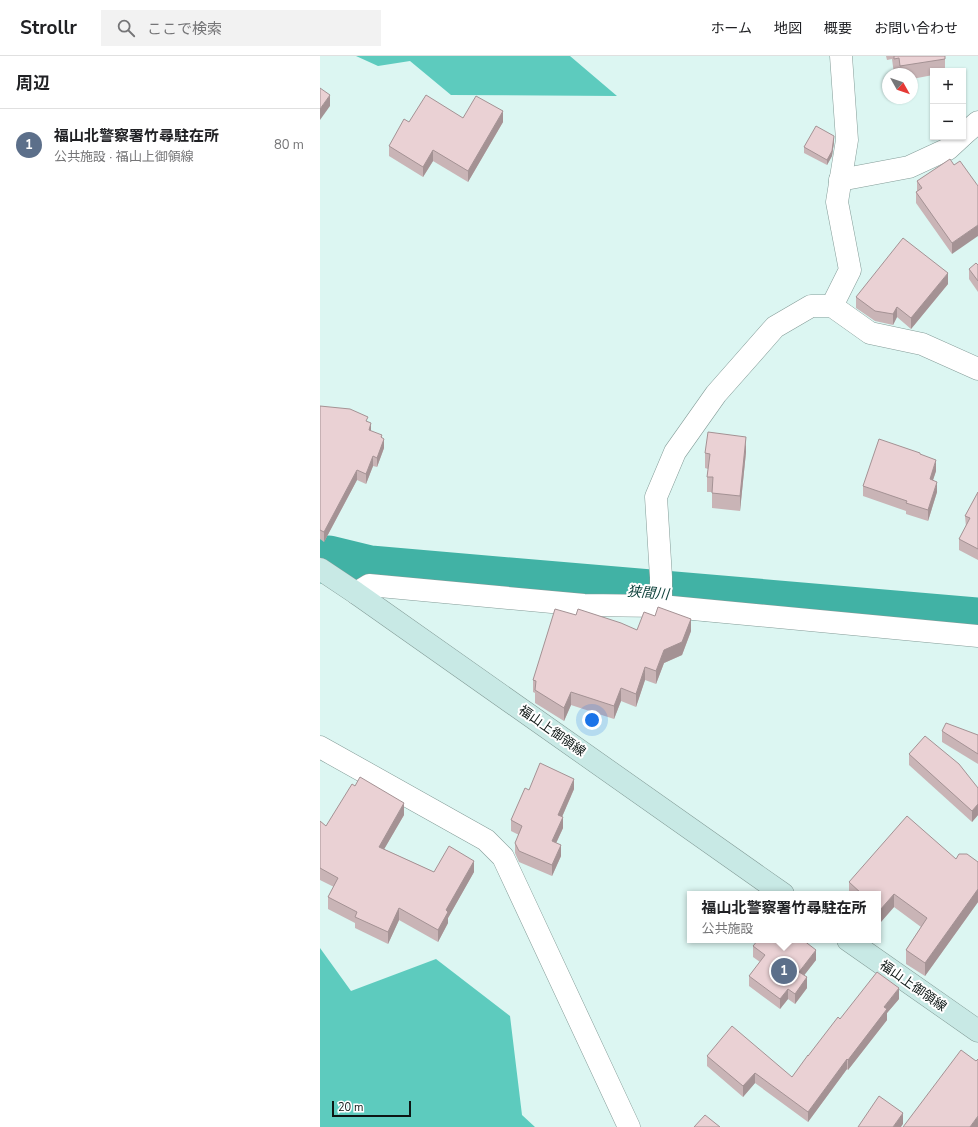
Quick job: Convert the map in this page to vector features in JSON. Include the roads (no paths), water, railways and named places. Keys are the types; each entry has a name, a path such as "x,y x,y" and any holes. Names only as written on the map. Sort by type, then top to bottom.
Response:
{"main road":[{"name":"福山上御領線","path":"322,572 356,593 779,891"},
{"name":"福山上御領線","path":"852,943 978,1031"}],"street":[{"path":"832,306 850,270 837,202 847,140 841,56"},
{"path":"966,132 978,122"},
{"path":"840,180 909,167 948,149 958,140"},
{"path":"661,606 661,577 656,497 675,452 716,394 775,326 811,306 832,306 870,333 922,344 978,369"},
{"path":"356,593 368,585 584,605 661,606 978,636"},
{"path":"320,747 486,840 503,857 629,1127"}],"waterway":[{"name":"狭間川","path":"320,560 329,559 370,569 978,621"}],"place":[{"name":"福山北警察署竹尋駐在所","path":"784,971"}]}
